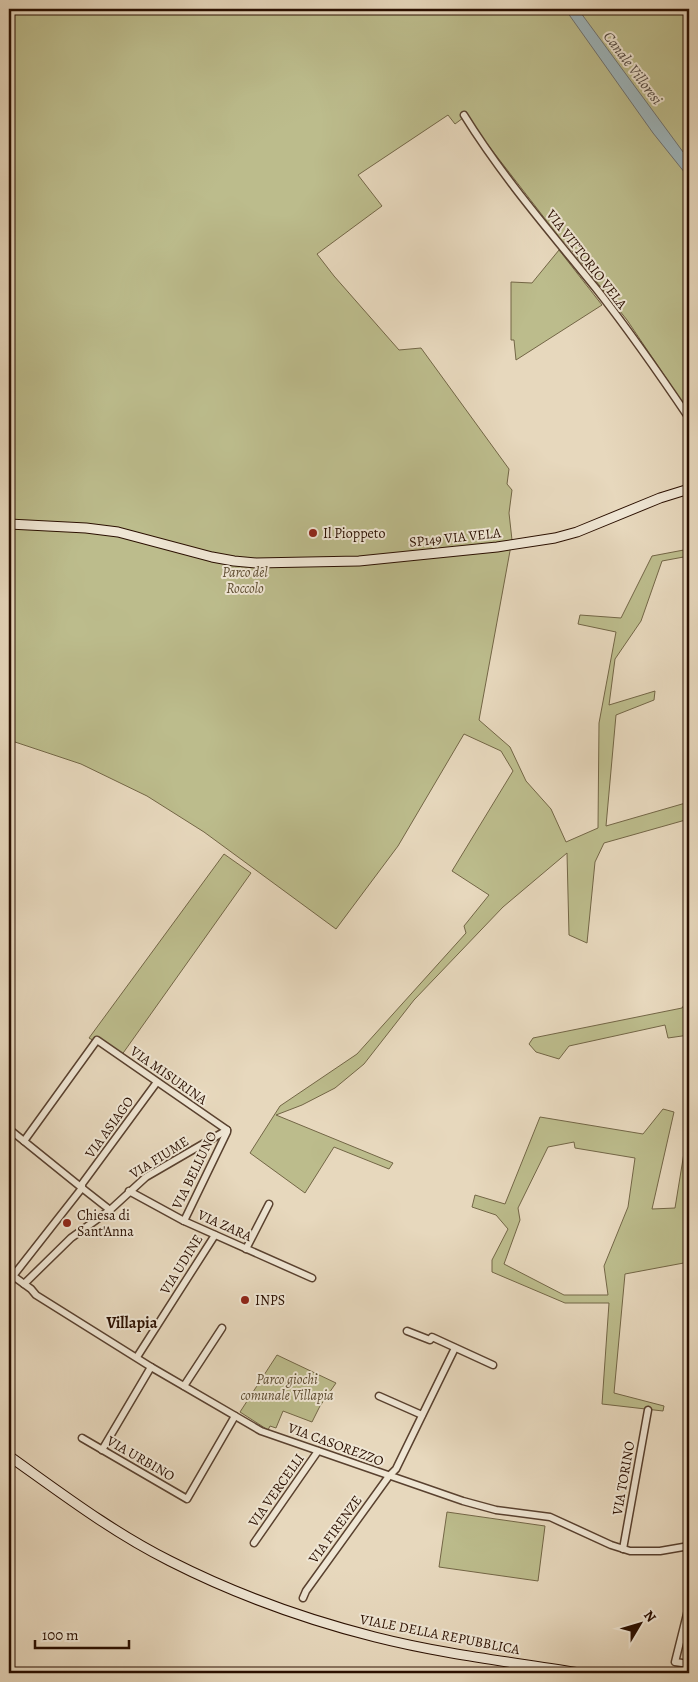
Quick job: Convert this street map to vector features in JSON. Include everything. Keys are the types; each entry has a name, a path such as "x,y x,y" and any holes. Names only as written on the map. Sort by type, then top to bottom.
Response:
{"street":[{"name":"VIA VITTORIO VELA","path":"464,115 489,153 557,243 635,340 689,418"},
{"name":"SP149 VIA VELA","path":"9,524 97,528 234,561 256,563 359,561 550,539 577,532 660,498 689,489"},
{"name":"VIA MISURINA","path":"24,1141 97,1040 227,1130"},
{"name":"VIA ASIAGO","path":"11,1274 82,1188 82,1184 158,1082"},
{"path":"9,1129 110,1210"},
{"name":"VIA FIUME","path":"24,1284 71,1238 110,1210 146,1177 227,1130"},
{"name":"VIA BELLUNO","path":"184,1221 227,1130"},
{"name":"VIA ZARA","path":"129,1191 184,1221 312,1278"},
{"path":"246,1249 269,1204"},
{"name":"VIA UDINE","path":"137,1358 215,1235"},
{"name":"VIA CASOREZZO","path":"11,1274 36,1295 151,1367 261,1431 463,1501 496,1510 550,1517 623,1549 639,1552 660,1552 689,1546"},
{"path":"184,1386 222,1328"},
{"path":"408,1331 430,1340 432,1337 493,1365"},
{"name":"VIA FIRENZE","path":"303,1598 306,1591 396,1469 455,1348"},
{"path":"102,1450 151,1367"},
{"path":"379,1396 422,1415"},
{"name":"VIA TORINO","path":"623,1549 648,1410"},
{"name":"VIA URBINO","path":"82,1438 187,1499 235,1416"},
{"name":"VIA VERCELLI","path":"254,1543 318,1451"},
{"name":"VIALE DELLA REPUBBLICA","path":"9,1456 138,1544 199,1576 264,1602 330,1625 397,1642 580,1673"},
{"path":"689,1606 675,1662 689,1664"}],"green space":[{"name":"Parco del Roccolo","path":"9,9 689,9 689,412 627,320 565,242 563,242 481,136 476,139 463,118 455,124 448,115 358,175 382,206 317,254 399,350 421,348 509,469 507,484 512,490 509,513 512,540 479,720 510,747 526,781 551,809 566,842 598,828 599,723 616,632 578,624 580,615 621,618 652,556 689,549 689,556 662,561 641,621 615,659 609,705 655,691 654,700 616,715 606,826 689,802 689,819 604,843 595,862 587,943 569,935 567,853 503,907 414,1000 364,1064 335,1088 302,1105 276,1115 393,1163 389,1169 334,1147 305,1193 250,1153 280,1106 357,1054 466,933 464,926 489,895 452,871 513,771 501,751 464,734 398,846 336,929 204,832 147,796 81,764 9,740"},
{"path":"559,250 602,305 516,360 514,340 511,340 511,282 532,283"},
{"path":"224,854 251,873 121,1056 89,1038"},
{"path":"689,997 689,1035 668,1038 665,1025 569,1046 559,1059 536,1052 529,1044 533,1038 682,1008"},
{"path":"663,1109 674,1112 652,1209 675,1208 689,1122 689,1262 625,1274 614,1393 664,1406 663,1411 602,1404 609,1303 565,1303 492,1272 492,1260 508,1229 496,1215 472,1207 475,1195 505,1204 540,1117 643,1134","holes":["574,1142 575,1148 635,1158 628,1207 604,1266 608,1295 564,1295 504,1264 520,1220 518,1208 548,1147"]},
{"name":"Parco giochi comunale Villapia","path":"277,1355 336,1383 320,1406 312,1422 283,1411 276,1428 270,1426 268,1430 240,1412"},
{"path":"447,1512 545,1526 538,1581 439,1567"}],"water":[{"path":"565,9 578,9 689,160 689,178 653,133"}],"place":[{"name":"Il Pioppeto","path":"313,533"},
{"name":"Chiesa di Sant'Anna","path":"67,1223"},
{"name":"INPS","path":"245,1300"}],"district":[{"name":"Villapia","path":"132,1322"}],"water label":[{"name":"Canale Villoresi","path":"633,68"}]}
